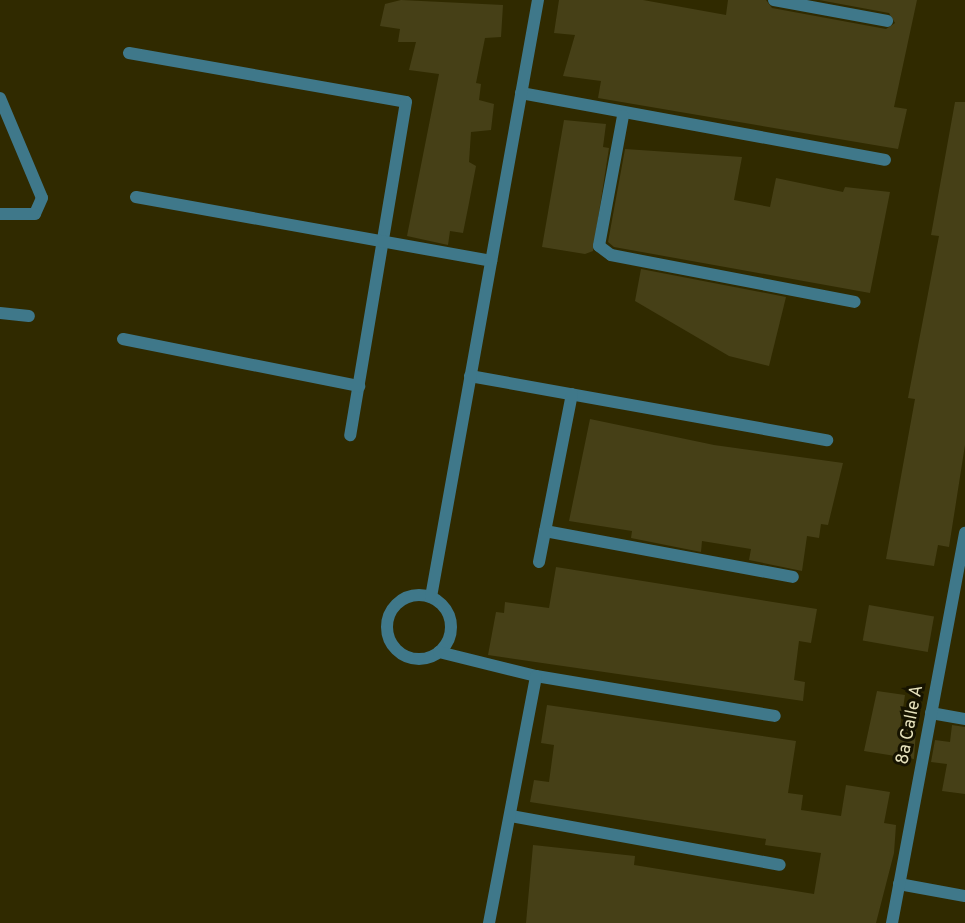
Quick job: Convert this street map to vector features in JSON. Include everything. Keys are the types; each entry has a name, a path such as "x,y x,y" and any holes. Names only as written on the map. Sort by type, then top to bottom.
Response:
{"street":[{"path":"430,597 538,0"},
{"path":"774,0 887,21"},
{"path":"129,53 406,102 350,435"},
{"path":"521,93 623,116 885,160"},
{"path":"0,98 42,198 35,214 0,214"},
{"path":"623,116 599,246 611,255 854,302"},
{"path":"136,197 381,245 491,261"},
{"path":"0,313 29,316"},
{"path":"123,339 359,386"},
{"path":"470,376 827,440"},
{"path":"539,562 572,394"},
{"path":"545,531 794,577"},
{"name":"8a Calle A","path":"892,923 964,539"},
{"path":"419,594 430,597 444,606 451,622 449,638 439,652 429,658 405,656 389,638 390,614 397,604 419,594"},
{"path":"439,652 537,676 775,716"},
{"path":"489,923 537,676"},
{"path":"931,713 965,719"},
{"path":"511,816 780,865"},
{"path":"899,885 965,896"}],"building":[{"path":"401,0 503,5 501,37 485,38 476,83 481,84 479,100 494,104 491,130 471,132 469,162 476,166 463,233 450,231 448,245 407,236 439,74 409,70 416,42 398,42 400,29 380,26 385,4"},
{"path":"559,0 643,0 726,15 728,0 766,0 772,8 886,29 895,23 889,13 819,0 917,0 894,107 907,109 898,149 598,98 601,81 563,76 575,35 554,33"},
{"path":"955,102 965,102 965,445 949,547 938,545 934,566 886,559 915,399 908,398 939,236 931,235"},
{"path":"564,120 606,124 603,147 609,148 593,251 585,254 542,247"},
{"path":"625,149 742,157 734,200 770,207 776,178 843,192 845,187 890,192 870,293 614,247 608,242"},
{"path":"641,269 786,297 769,366 729,356 635,301"},
{"path":"590,419 714,445 843,463 828,525 821,524 819,538 807,536 802,571 749,560 751,549 702,541 701,552 631,538 632,531 569,521"},
{"path":"556,567 817,609 811,643 799,641 794,680 805,682 803,701 488,655 496,612 504,613 505,602 549,608"},
{"path":"869,605 934,616 928,652 863,640"},
{"path":"877,691 905,695 900,728 916,730 914,759 864,751"},
{"path":"547,705 796,741 788,793 803,795 801,810 841,816 846,785 890,792 884,823 896,825 894,853 876,923 526,923 533,845 635,856 634,865 814,894 821,853 765,845 766,839 530,802 534,780 549,782 554,745 541,743"},
{"path":"952,725 965,727 965,794 942,791 947,764 931,762 935,740 950,742"}]}
